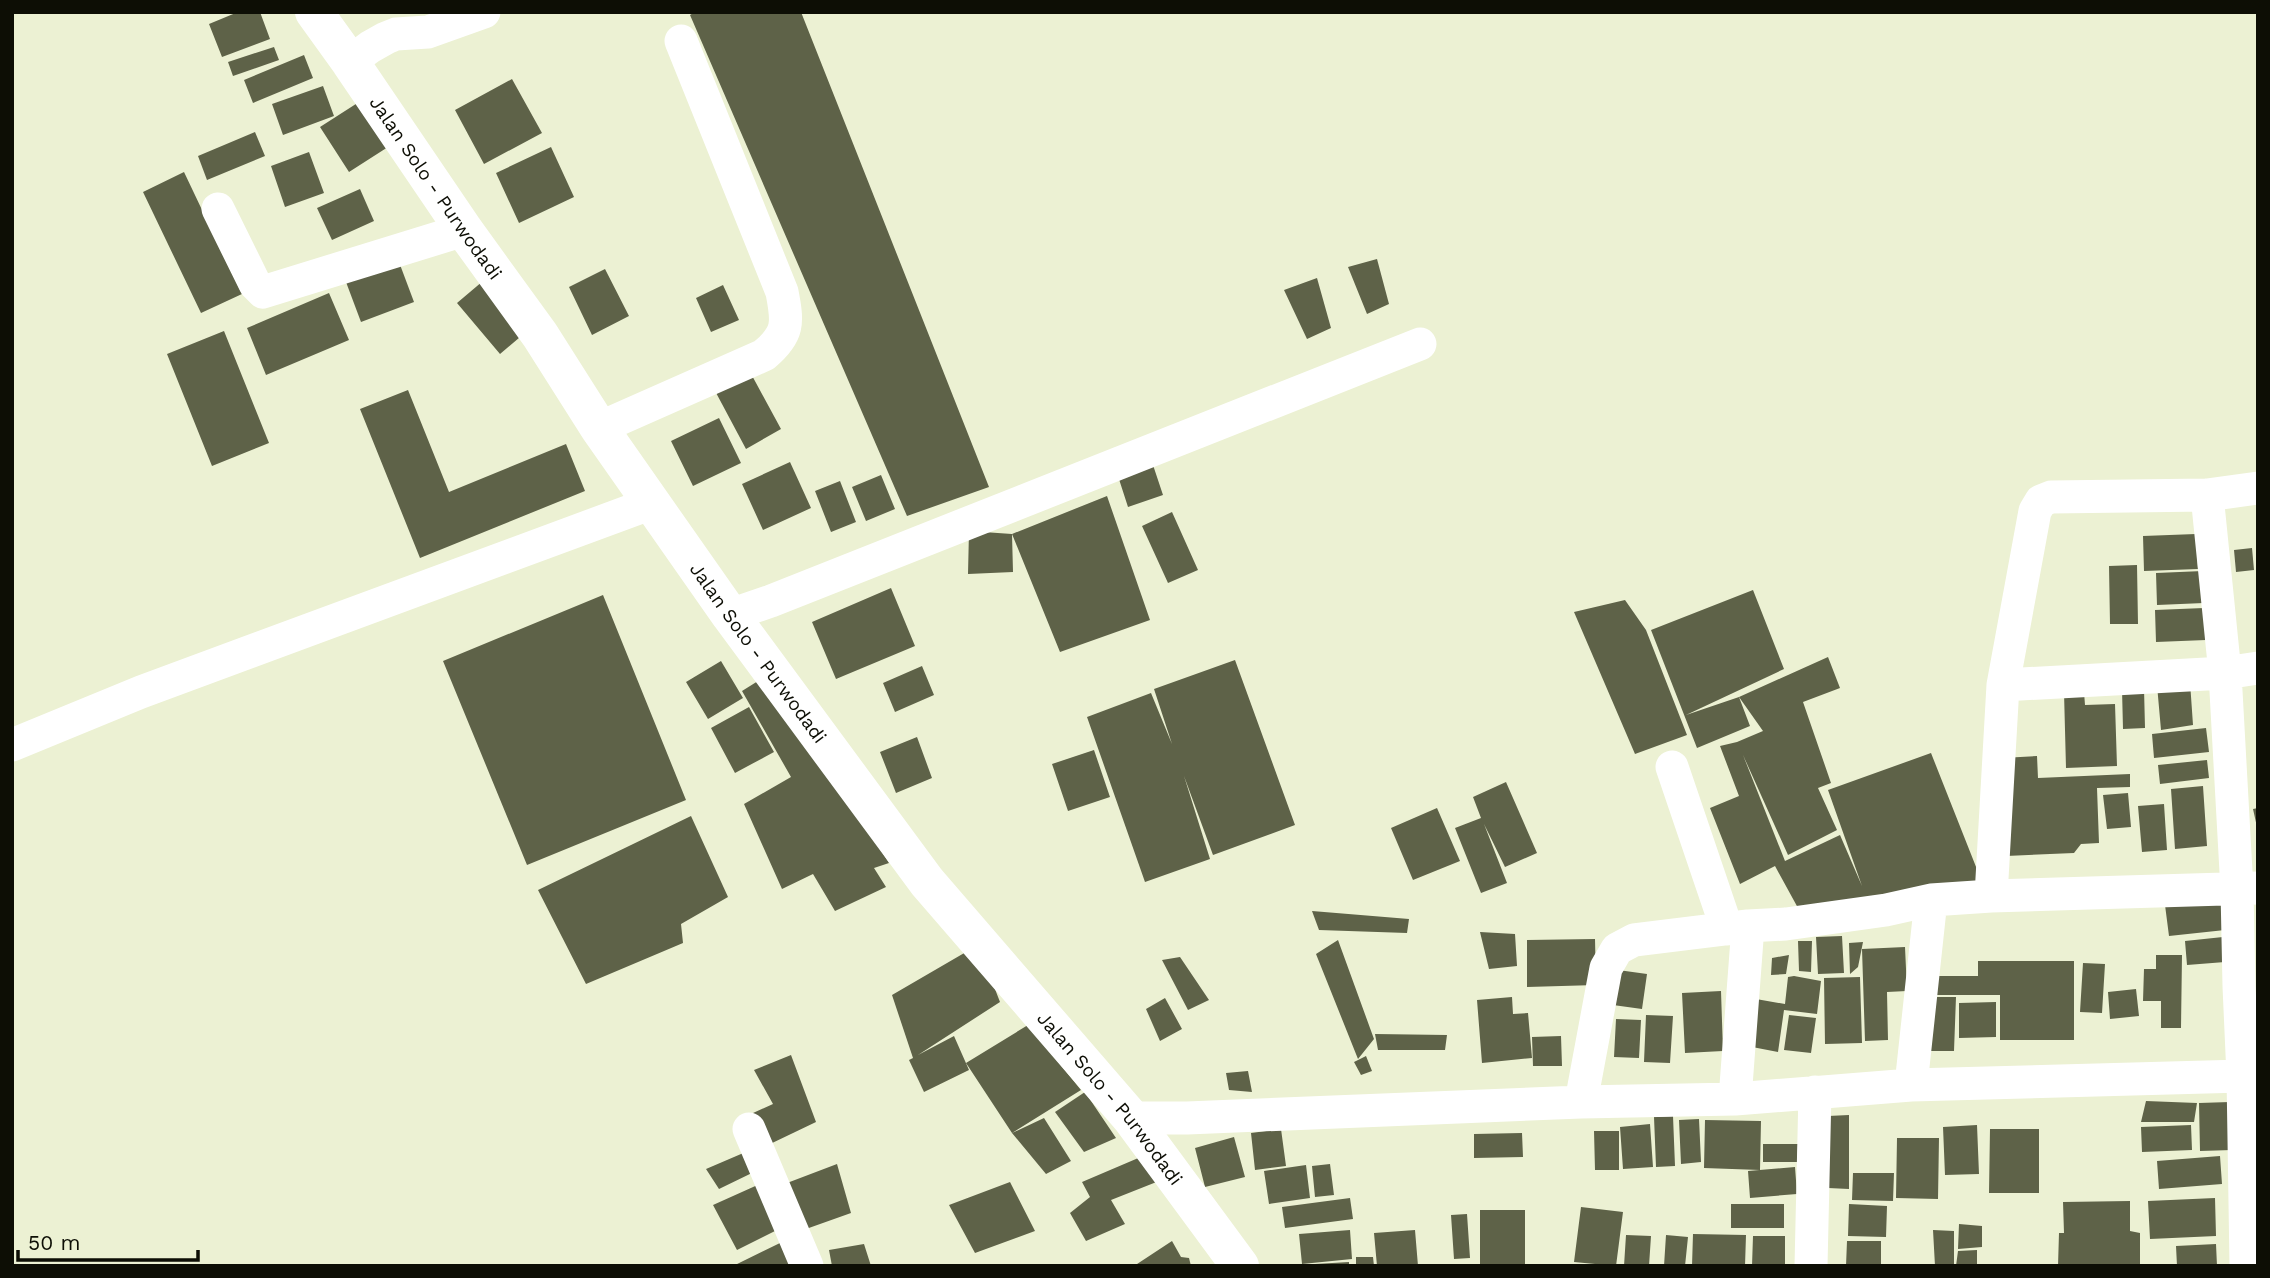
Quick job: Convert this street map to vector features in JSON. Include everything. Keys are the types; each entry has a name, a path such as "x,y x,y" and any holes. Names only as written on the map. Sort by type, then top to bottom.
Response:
{"main road":[{"name":"Jalan Solo - Purwodadi","path":"314,12 540,335 599,428 730,615 928,882 1131,1118 1240,1266"}],"street":[{"path":"351,62 400,23 428,32 484,12"},
{"path":"599,428 764,355 784,333 787,319 782,292 681,41"},
{"path":"218,209 255,284 263,292 464,230"},
{"path":"730,615 1420,344"},
{"path":"1991,896 2003,685 2035,511 2041,501 2051,497 2207,495 2258,488"},
{"path":"2207,495 2248,889 2239,986 2250,1077 2246,1266"},
{"path":"12,745 141,692 652,503"},
{"path":"2003,685 2225,673 2258,668"},
{"path":"1672,767 1738,928 1735,1099"},
{"path":"1581,1102 1606,968 1617,948 1633,940 1786,924 1886,910 1931,900 2248,889"},
{"path":"1911,1085 1931,900"},
{"path":"1131,1118 1735,1099 1911,1085 2250,1077"},
{"path":"1811,1266 1815,1091"},
{"path":"749,1129 807,1266"}],"building":[{"path":"238,12 260,12 270,39 222,57 209,24"},
{"path":"695,12 801,12 989,487 907,516 690,15"},
{"path":"274,47 279,60 233,76 228,62"},
{"path":"304,55 313,78 253,103 244,80"},
{"path":"512,79 542,133 484,164 455,110"},
{"path":"323,86 334,116 283,135 272,104"},
{"path":"359,102 388,147 349,172 320,127"},
{"path":"255,132 265,156 207,180 198,156"},
{"path":"551,147 574,197 519,223 496,173"},
{"path":"309,152 324,193 285,207 271,166"},
{"path":"184,172 242,294 201,313 143,192"},
{"path":"360,189 374,221 332,240 317,208"},
{"path":"1377,259 1389,304 1367,314 1348,267"},
{"path":"399,262 414,302 361,322 346,282"},
{"path":"605,269 629,316 592,335 569,287"},
{"path":"1317,278 1331,328 1307,339 1284,290"},
{"path":"483,281 526,332 500,354 457,303"},
{"path":"723,285 739,320 711,332 696,298"},
{"path":"329,293 349,340 266,375 247,328"},
{"path":"224,331 269,443 212,466 167,354"},
{"path":"749,370 781,429 746,449 714,389"},
{"path":"408,390 449,492 566,444 585,491 420,558 360,409"},
{"path":"719,418 741,463 693,486 671,441"},
{"path":"790,462 811,508 763,530 742,484"},
{"path":"1152,462 1163,495 1128,507 1117,473"},
{"path":"881,475 895,509 866,521 852,487"},
{"path":"840,481 856,522 831,532 815,491"},
{"path":"1107,496 1150,620 1060,652 1012,534"},
{"path":"1172,512 1198,570 1168,583 1142,526"},
{"path":"969,531 1012,534 1013,572 968,574"},
{"path":"2196,534 2198,569 2144,571 2143,536"},
{"path":"2252,548 2254,570 2236,572 2234,550"},
{"path":"2137,565 2138,624 2110,624 2109,566"},
{"path":"2203,571 2204,603 2157,605 2156,573"},
{"path":"891,588 915,646 836,679 812,622"},
{"path":"1753,590 1784,669 1686,715 1739,697 1750,726 1697,748 1651,630"},
{"path":"603,595 686,800 527,865 443,661"},
{"path":"1625,600 1646,630 1687,735 1635,754 1574,612"},
{"path":"2204,608 2206,640 2156,642 2155,610"},
{"path":"1828,657 1840,688 1803,702 1831,783 1818,788 1837,830 1788,855 1743,755 1785,861 1840,835 1862,886 1828,790 1931,753 1982,882 1798,908 1775,866 1740,884 1710,808 1739,796 1720,746 1763,731 1739,697"},
{"path":"1235,660 1295,825 1213,855 1184,776 1210,859 1145,882 1087,717 1151,693 1172,744 1154,689"},
{"path":"721,661 743,698 708,719 686,682"},
{"path":"922,666 934,695 895,712 883,683"},
{"path":"769,674 889,863 874,868 886,887 835,911 813,874 782,889 744,804 791,777 742,691"},
{"path":"2190,682 2193,725 2161,730 2157,685"},
{"path":"2144,688 2145,728 2123,729 2122,689"},
{"path":"2064,692 2084,692 2085,705 2115,704 2117,766 2066,768"},
{"path":"749,707 774,752 735,773 711,728"},
{"path":"2206,728 2209,752 2154,758 2152,734"},
{"path":"917,737 932,778 896,793 880,752"},
{"path":"1094,750 1110,797 1068,811 1052,764"},
{"path":"2037,756 2038,778 2130,774 2130,787 2097,788 2099,843 2081,844 2074,853 2006,856 2002,758"},
{"path":"2207,760 2209,778 2160,784 2158,765"},
{"path":"1506,782 1537,853 1505,867 1484,824 1507,883 1481,893 1455,828 1481,818 1473,797"},
{"path":"2203,786 2207,846 2175,849 2171,789"},
{"path":"2128,793 2131,827 2107,829 2103,795"},
{"path":"2164,804 2167,850 2142,852 2138,806"},
{"path":"1437,808 1460,861 1413,880 1391,828"},
{"path":"2258,808 2258,827 2257,827 2253,809"},
{"path":"691,816 728,897 681,924 683,943 586,984 538,890"},
{"path":"2221,901 2225,930 2169,936 2165,905"},
{"path":"1312,911 1409,919 1407,933 1319,930"},
{"path":"1480,932 1515,934 1517,966 1489,969"},
{"path":"1842,936 1844,973 1818,974 1816,937"},
{"path":"2223,937 2225,962 2187,965 2185,941"},
{"path":"1595,939 1596,985 1527,987 1527,940"},
{"path":"1338,940 1374,1039 1358,1059 1316,954"},
{"path":"1798,941 1812,941 1811,972 1799,971"},
{"path":"1863,942 1858,967 1850,974 1849,943"},
{"path":"978,945 1000,1002 918,1055 954,1036 969,1070 924,1092 909,1060 913,1058 892,995"},
{"path":"1905,947 1907,991 1887,992 1888,1040 1865,1041 1862,949"},
{"path":"1789,955 1786,974 1771,975 1772,958"},
{"path":"2156,955 2182,955 2181,1028 2161,1028 2161,1001 2143,1001 2144,969 2156,969"},
{"path":"1180,957 1209,1000 1188,1010 1162,960"},
{"path":"1978,961 2074,961 2074,1040 2000,1040 2000,995 1930,995 1931,976 1978,976"},
{"path":"2083,963 2105,964 2102,1013 2080,1012"},
{"path":"1618,970 1647,974 1642,1009 1613,1005"},
{"path":"1788,977 1821,981 1817,1014 1784,1010 1778,1052 1747,1046 1756,999 1785,1004"},
{"path":"1860,977 1862,1043 1825,1044 1824,978"},
{"path":"2136,989 2139,1016 2110,1019 2108,992"},
{"path":"1721,991 1723,1051 1685,1053 1682,993"},
{"path":"1512,997 1513,1014 1528,1013 1532,1058 1482,1063 1477,1000"},
{"path":"1926,997 1956,997 1954,1051 1925,1051"},
{"path":"1165,998 1182,1029 1160,1041 1146,1009"},
{"path":"1996,1002 1996,1037 1959,1038 1959,1003"},
{"path":"1646,1015 1673,1016 1670,1063 1644,1062"},
{"path":"1789,1015 1816,1018 1811,1053 1784,1050"},
{"path":"1616,1019 1641,1020 1639,1058 1614,1057"},
{"path":"1028,1025 1081,1090 1012,1133 966,1063"},
{"path":"1375,1034 1447,1035 1445,1050 1378,1050"},
{"path":"1561,1036 1562,1066 1533,1066 1532,1037"},
{"path":"791,1055 816,1122 768,1145 753,1113 773,1104 754,1070"},
{"path":"1366,1056 1372,1071 1361,1075 1354,1062"},
{"path":"1248,1071 1252,1092 1229,1090 1226,1073"},
{"path":"1085,1092 1116,1138 1084,1152 1055,1112"},
{"path":"2146,1101 2197,1103 2194,1122 2141,1122"},
{"path":"2230,1102 2232,1150 2200,1151 2199,1103"},
{"path":"1849,1115 1849,1189 1828,1188 1828,1116"},
{"path":"1673,1116 1675,1166 1656,1167 1654,1117"},
{"path":"1044,1118 1071,1161 1046,1174 1012,1133"},
{"path":"1699,1119 1701,1162 1681,1164 1679,1120"},
{"path":"1705,1120 1761,1121 1760,1170 1704,1168"},
{"path":"1650,1124 1653,1167 1623,1169 1620,1127"},
{"path":"1977,1125 1979,1174 1945,1175 1943,1127"},
{"path":"2191,1125 2192,1150 2142,1152 2141,1127"},
{"path":"1281,1129 1286,1166 1255,1170 1251,1133"},
{"path":"1990,1129 2039,1129 2039,1193 1989,1193"},
{"path":"1594,1131 1619,1131 1619,1170 1595,1170"},
{"path":"1522,1133 1523,1157 1474,1158 1474,1134"},
{"path":"1234,1137 1245,1177 1205,1187 1195,1148"},
{"path":"1897,1138 1939,1138 1938,1199 1896,1198"},
{"path":"1763,1144 1798,1144 1797,1162 1763,1162"},
{"path":"748,1151 754,1172 719,1189 706,1169"},
{"path":"1143,1156 1159,1181 1111,1200 1125,1224 1086,1241 1070,1213 1090,1197 1082,1182"},
{"path":"2220,1156 2222,1184 2159,1189 2157,1161"},
{"path":"837,1164 851,1213 806,1229 787,1183"},
{"path":"1330,1164 1334,1195 1315,1197 1312,1166"},
{"path":"1306,1165 1310,1198 1269,1204 1264,1171"},
{"path":"1795,1167 1797,1194 1750,1198 1748,1171"},
{"path":"1853,1173 1894,1173 1893,1201 1852,1200"},
{"path":"1010,1182 1035,1231 975,1253 949,1205"},
{"path":"762,1183 779,1229 737,1250 713,1205"},
{"path":"1350,1198 1353,1219 1285,1228 1282,1207"},
{"path":"2215,1198 2216,1236 2150,1239 2148,1201"},
{"path":"2130,1201 2130,1231 2140,1233 2140,1266 2058,1266 2059,1233 2064,1233 2063,1202"},
{"path":"1731,1204 1784,1204 1784,1228 1731,1228"},
{"path":"1849,1204 1887,1206 1886,1237 1848,1236"},
{"path":"1581,1207 1623,1212 1616,1266 1574,1262"},
{"path":"1480,1210 1525,1210 1525,1266 1480,1266"},
{"path":"1467,1214 1470,1258 1454,1259 1451,1215"},
{"path":"1959,1224 1982,1226 1982,1247 1958,1249"},
{"path":"1350,1230 1352,1259 1302,1264 1299,1234"},
{"path":"1415,1230 1418,1266 1377,1266 1374,1233"},
{"path":"1933,1230 1954,1231 1954,1266 1935,1266"},
{"path":"1693,1234 1746,1235 1745,1266 1692,1266"},
{"path":"1626,1235 1651,1236 1649,1266 1624,1266"},
{"path":"1666,1235 1688,1237 1685,1266 1664,1266"},
{"path":"1753,1236 1785,1236 1785,1266 1752,1266"},
{"path":"1172,1241 1181,1257 1189,1258 1191,1266 1134,1266"},
{"path":"1847,1241 1881,1241 1881,1266 1846,1266"},
{"path":"780,1243 790,1266 733,1266"},
{"path":"864,1244 871,1266 832,1266 829,1250"},
{"path":"2216,1244 2217,1266 2177,1266 2176,1246"},
{"path":"1977,1250 1977,1266 1956,1266 1958,1251"},
{"path":"1356,1257 1373,1257 1374,1266 1356,1266"},
{"path":"1349,1262 1349,1266 1315,1266 1315,1264"}]}
